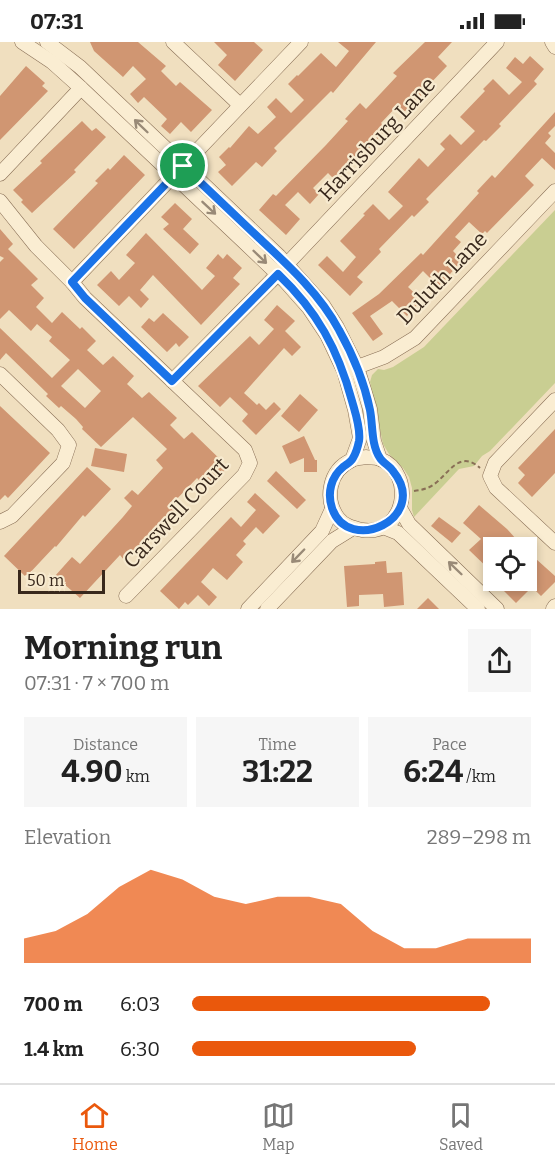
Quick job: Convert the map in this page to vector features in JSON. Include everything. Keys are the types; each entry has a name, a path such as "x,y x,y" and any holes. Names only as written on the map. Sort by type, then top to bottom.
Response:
{"street":[{"path":"22,42 52,62 178,171 282,269 351,369 370,409 374,441 380,459 399,478 403,492 400,508 393,519 383,527 368,531 352,528 341,521 332,509 329,494 333,479 341,468 352,460 366,457 380,459"},
{"path":"46,42 80,67 178,171"},
{"path":"173,42 240,105"},
{"path":"72,282 301,42"},
{"name":"Harrisburg Lane","path":"172,381 282,269 497,42"},
{"path":"552,42 555,47"},
{"path":"0,174 81,88"},
{"name":"Duluth Lane","path":"351,369 384,357 415,338 555,191"},
{"path":"0,201 36,246 85,298 172,381"},
{"path":"351,369 360,438 352,460"},
{"path":"0,374 58,430 69,446 63,463 12,516 0,522"},
{"name":"Carswell Court","path":"126,596 244,475 250,463 245,450 172,381"},
{"path":"555,400 495,463 490,476 496,488 555,543"},
{"path":"400,508 409,524 497,609"},
{"path":"248,609 322,531 332,509"},
{"path":"383,527 398,533 478,609"},
{"path":"267,609 332,541 352,528"}],"path":[{"path":"403,492 431,487 455,465 464,461 475,463 490,476"}],"green space":[{"path":"555,210 555,383 490,451 482,456 474,466 459,469 414,517 409,477 383,444 370,382 372,375 378,369 393,367 424,347"}],"building":[{"path":"90,42 138,42 166,66 161,71 176,86 180,82 212,110 191,132 181,122 170,134 161,126 167,119 144,97 138,103 130,94 146,79 133,66 123,77 94,51"},
{"path":"214,42 254,42 263,50 235,81 218,65 227,55"},
{"path":"338,42 376,42 333,93 331,91 274,148 277,151 262,167 256,162 232,186 218,172 226,165 219,157 249,126 258,134 276,117 267,107 276,98 291,113 304,100 288,84 321,53 336,67 349,51"},
{"path":"425,42 452,42 438,57 447,66 426,88 428,89 404,112 397,106 381,123 387,129 337,182 328,173 313,188 319,194 310,204 298,192 285,205 300,219 286,235 259,210 326,145 348,121 345,119 360,103 366,109 397,76 393,73"},
{"path":"530,56 544,69 534,81 537,84 499,124 501,126 486,141 484,140 426,199 429,202 414,217 412,215 379,249 381,252 357,277 363,282 350,296 318,265 327,256 343,272 356,257 340,241 365,215 363,214 373,204 389,220 403,206 388,192 419,158 428,167 445,149 440,144 450,134 461,145 475,131 460,117 485,91 483,89 493,79 509,95 522,82 506,68 515,57 523,64"},
{"path":"26,66 45,83 42,86 48,91 0,140 0,96"},
{"path":"555,112 555,126 548,133 551,136 545,143 555,153 555,170 542,158 525,176 534,185 487,233 485,231 482,234 469,222 455,237 461,242 453,251 462,260 439,287 423,271 408,287 422,300 407,316 392,301 370,316 383,334 373,341 352,313 379,294 421,253 423,255 479,193 477,191 492,175 495,178"},
{"path":"82,121 92,131 96,128 106,137 74,170 76,172 32,213 13,190"},
{"path":"124,155 145,175 74,249 53,229 98,183 95,181 108,168 110,170"},
{"path":"175,203 192,219 183,229 199,244 190,254 163,229 169,224 161,217"},
{"path":"0,229 13,244 8,249 38,279 31,285 44,298 36,307 52,323 62,312 80,329 82,327 96,341 87,350 103,365 113,356 134,376 127,384 142,398 149,392 177,418 170,425 184,439 192,432 228,467 207,488 197,478 171,505 179,512 137,554 133,551 124,560 120,555 80,598 55,576 72,557 80,564 123,517 132,506 124,498 132,490 138,495 163,468 156,460 167,449 133,417 101,447 82,429 83,427 76,419 46,396 48,394 6,353 0,360 0,328 52,378 70,360 49,341 52,337 37,324 31,331 9,310 0,319 0,262 4,258 0,256","holes":["78,369 101,391 85,408 61,386"]},
{"path":"146,233 202,290 215,276 206,268 218,254 223,259 227,254 242,268 233,278 240,284 201,325 153,275 140,290 149,299 141,308 129,296 119,306 97,285 111,271 119,280 135,263 126,255"},
{"path":"277,305 295,321 285,331 301,347 292,356 284,348 244,393 266,410 274,402 281,409 256,435 242,421 248,414 230,397 220,407 198,386 250,336 259,345 274,329 264,320"},
{"path":"163,313 189,337 179,347 176,343 167,352 141,327 149,318 154,322"},
{"path":"300,394 318,410 299,432 281,416"},
{"path":"0,406 50,453 8,498 5,495 0,500"},
{"path":"555,429 555,473 532,497 518,483 525,475 518,468"},
{"path":"304,436 317,460 317,472 304,472 304,458 290,464 282,446"},
{"path":"95,448 127,454 124,472 91,466"},
{"path":"87,467 111,489 85,517 83,515 26,577 4,556"},
{"path":"276,471 306,500 297,509 267,481"},
{"path":"255,493 280,516 263,534 256,527 243,541 246,544 236,555 243,562 227,580 213,568 201,582 217,597 209,606 198,595 188,605 185,602 179,609 160,591 231,517 241,527 256,510 247,502"},
{"path":"479,505 514,537 483,537 483,563 469,550 481,539 463,523"},
{"path":"439,517 461,533 452,543 431,526"},
{"path":"537,560 555,576 555,582 541,596 536,591"},
{"path":"386,561 387,573 402,572 404,605 384,607 383,594 359,595 359,606 347,607 344,566"},
{"path":"504,591 528,591 516,603"},
{"path":"428,598 439,609 417,609"}],"route":[{"path":"183,166 287,264 323,304 338,327 357,366 370,409 374,441 380,459 399,478 403,492 400,508 393,519 383,527 368,531 352,528 341,521 332,509 329,494 333,479 341,468 352,460 360,438 355,410 342,364 327,335 309,308 278,274 172,381 85,298 72,282 183,166"}]}
